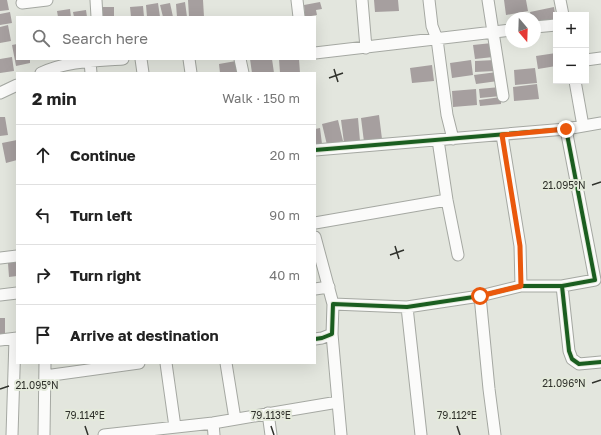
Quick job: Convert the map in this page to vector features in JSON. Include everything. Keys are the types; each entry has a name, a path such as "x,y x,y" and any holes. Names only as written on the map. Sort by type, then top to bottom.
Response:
{"street":[{"path":"22,3 47,0"},
{"path":"96,0 97,16"},
{"path":"296,0 299,16"},
{"path":"362,0 366,48"},
{"path":"428,0 432,26 437,39 447,115 453,138"},
{"path":"488,0 503,96"},
{"path":"563,1 563,12"},
{"path":"541,26 553,25"},
{"path":"316,53 505,31"},
{"path":"589,60 601,58"},
{"path":"43,72 70,64 95,64 118,60"},
{"path":"141,60 143,72"},
{"path":"189,60 191,72"},
{"path":"240,60 243,72"},
{"path":"576,84 583,126"},
{"path":"0,93 16,85"},
{"path":"316,150 566,129 601,122"},
{"path":"333,304 407,307 480,296 521,286 562,286 598,279 566,129"},
{"path":"502,135 520,246 521,286"},
{"path":"438,140 447,200 458,255"},
{"path":"316,223 447,200"},
{"path":"316,242 333,304 332,334 341,435"},
{"path":"0,258 16,256"},
{"path":"562,286 569,351 572,359 579,364 601,362"},
{"path":"316,289 329,287"},
{"path":"0,295 16,294"},
{"path":"480,296 495,435"},
{"path":"407,307 421,435"},
{"path":"316,339 332,334"},
{"path":"0,340 16,338 12,435"},
{"path":"44,435 45,364"},
{"path":"45,376 132,364"},
{"path":"166,364 175,427"},
{"path":"226,364 235,419"},
{"path":"104,435 147,432 213,423 338,402"},
{"path":"268,413 271,435"},
{"path":"213,423 214,435"}],"building":[{"path":"0,0 7,0 9,10 0,11"},
{"path":"188,0 203,0 204,16 189,16"},
{"path":"374,0 398,0 399,11 375,12"},
{"path":"504,0 526,0 528,11 506,12"},
{"path":"185,2 187,16 177,16 176,4"},
{"path":"320,2 322,9 316,10 317,15 305,16 304,5"},
{"path":"158,3 160,16 147,16 146,5"},
{"path":"170,3 173,16 163,16 160,5"},
{"path":"143,6 144,16 131,16 130,7"},
{"path":"101,7 114,7 114,16 102,16"},
{"path":"554,7 555,12 553,12 553,21 541,24 541,12 530,12"},
{"path":"70,9 71,16 58,16 57,11"},
{"path":"86,10 87,16 74,16 73,12"},
{"path":"10,12 12,23 0,25 0,14"},
{"path":"8,25 11,41 0,43 0,27"},
{"path":"492,43 493,57 475,59 473,45"},
{"path":"16,44 16,60 30,60 30,63 16,66 12,45"},
{"path":"553,53 553,66 538,69 536,56"},
{"path":"12,57 14,71 0,73 0,59"},
{"path":"250,60 272,60 274,72 252,72"},
{"path":"279,60 299,60 300,72 280,72"},
{"path":"471,60 473,75 452,78 450,63"},
{"path":"495,60 495,71 475,72 475,61"},
{"path":"236,61 238,72 220,72 219,64"},
{"path":"432,65 434,81 412,83 410,68"},
{"path":"535,68 537,83 515,85 514,70"},
{"path":"497,72 498,81 476,84 474,75"},
{"path":"537,84 539,99 514,101 513,87"},
{"path":"500,87 501,96 480,98 479,89"},
{"path":"476,89 477,105 453,107 452,91"},
{"path":"501,97 501,104 480,106 479,100"},
{"path":"379,115 382,139 364,142 361,118"},
{"path":"0,117 5,117 8,135 0,136"},
{"path":"358,118 360,141 344,143 341,120"},
{"path":"338,120 343,141 327,145 322,124"},
{"path":"320,128 322,144 316,145 316,129"},
{"path":"16,140 16,160 6,163 2,143"},
{"path":"16,262 16,276 9,277 8,263"},
{"path":"0,318 5,318 5,334 0,335"}],"cycle path":[{"path":"316,150 566,129 595,280 562,286"},
{"path":"316,339 332,334 333,304 407,307 480,296 521,286 562,286 569,351 572,359 579,364 601,362"}],"route":[{"path":"480,296 521,286 520,246 502,135 566,129"}]}
